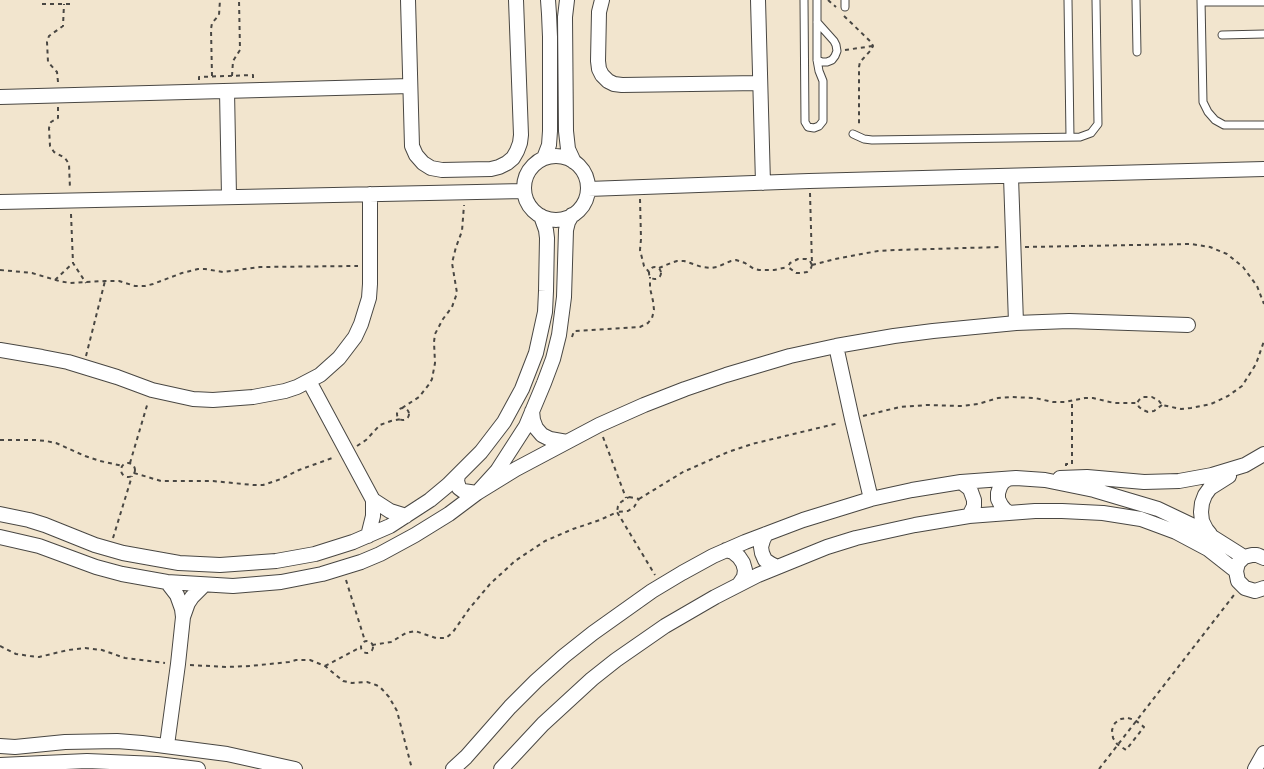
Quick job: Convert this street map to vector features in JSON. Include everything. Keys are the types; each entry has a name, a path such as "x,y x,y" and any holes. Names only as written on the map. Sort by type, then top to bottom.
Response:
{"street":[{"path":"408,0 412,146 416,155 423,163 431,168 442,170 491,169 506,163 518,151 521,135 516,0"},
{"path":"544,158 549,145 550,130 550,22 548,0"},
{"path":"567,0 565,17 566,131 568,149 574,162"},
{"path":"602,0 599,12 598,61 602,75 608,81 622,85 760,83"},
{"path":"758,0 763,183"},
{"path":"0,97 410,86"},
{"path":"227,91 229,196"},
{"path":"477,493 497,471 526,426 552,359 562,318 566,230 572,215 585,201 588,189 587,181 580,167 567,158 559,156 544,158 537,162 524,182 524,190 529,205 541,216 556,220 572,215"},
{"path":"588,189 1264,169"},
{"path":"1012,177 1016,323"},
{"path":"0,202 524,190"},
{"path":"0,350 42,357 83,367 152,390 193,399 253,397 285,391 309,382 339,358 355,337 361,324 369,298 370,284 370,194"},
{"path":"0,514 37,523 110,550 140,557 179,563 220,565 276,562 335,549 368,536 406,516 436,495 481,452 504,422 522,389 536,353 544,319 547,238 541,216"},
{"path":"0,537 38,546 96,567 167,582 233,586 281,582 322,574 380,554 429,527 477,493 516,469 599,425 685,389 782,359 836,346 894,336 1016,323 1069,321 1188,325"},
{"path":"836,346 871,499"},
{"path":"309,382 374,500 390,511 406,516"},
{"path":"532,411 532,420 542,435 550,439 567,442"},
{"path":"1212,536 1202,521 1202,503 1205,495 1217,482 1264,454"},
{"path":"1045,480 1065,477 1087,477 1153,482 1179,481 1212,475 1244,465"},
{"path":"458,475 458,488 463,491 477,493"},
{"path":"454,769 510,708 564,656 622,611 662,585 726,550 803,520 871,499 961,482 1008,478 1045,480 1094,490 1158,509 1182,519 1253,557"},
{"path":"1008,478 1000,487 998,499 1005,510 1010,513"},
{"path":"961,482 970,489 974,500 974,506 969,516"},
{"path":"436,495 450,498 453,503 453,511"},
{"path":"368,536 373,516 374,500"},
{"path":"501,769 561,707 592,679 665,626 740,583 827,547 856,538 969,516 1062,511 1104,513 1141,519 1159,525 1208,549 1236,572"},
{"path":"766,534 761,547 762,553 766,560 777,567"},
{"path":"1261,591 1250,590 1241,585 1236,572 1238,563 1253,557 1264,546"},
{"path":"726,550 733,552 743,563 744,577 740,583"},
{"path":"167,582 177,595 183,617"},
{"path":"167,745 183,617 188,603 204,585"},
{"path":"0,746 15,747 65,742 117,741 167,745 236,756 295,769"},
{"path":"1255,769 1264,753"},
{"path":"0,765 72,765 122,762 198,769"}],"lane":[{"path":"804,0 817,1 817,60 823,81 823,121 820,126 814,128 808,126 805,122 804,0"},
{"path":"1068,0 1070,137"},
{"path":"856,136 872,140 1086,136 1098,124 1096,0"},
{"path":"1136,0 1137,52"},
{"path":"1264,2 1201,1 1204,102 1208,112 1215,120 1224,125 1264,125"},
{"path":"817,22 834,41 837,51 832,60 827,62 817,60"},
{"path":"1222,35 1264,34"},
{"path":"804,48 817,48"}],"path":[{"path":"46,0 44,4 71,4"},
{"path":"212,76 211,26 219,15 220,0"},
{"path":"232,76 232,60 239,53 240,48 239,0"},
{"path":"828,0 873,46"},
{"path":"837,51 873,46"},
{"path":"856,136 859,67 860,62 873,46"},
{"path":"809,181 812,265"},
{"path":"572,339 574,331 640,327 648,323 652,318 654,305 650,288 650,277 649,272 644,266 640,250 640,187"},
{"path":"401,419 397,416 398,410 419,397 430,383 435,363 434,342 438,326 455,300 456,286 452,263 464,222 464,192"},
{"path":"71,201 73,263 86,283"},
{"path":"649,272 652,267 656,266 659,268 671,263 684,262 712,268 736,260 754,269 774,270 788,268 802,274 812,265 859,254 896,250 1200,244 1218,250 1243,268 1257,286 1264,304"},
{"path":"788,268 790,263 802,258 810,261 812,265"},
{"path":"55,280 73,263"},
{"path":"0,270 32,273 70,283 119,281 135,286 145,286 182,272 198,269 223,272 260,268 370,266"},
{"path":"650,277 655,279 659,277 661,272 659,268"},
{"path":"83,367 105,281"},
{"path":"365,642 370,642 372,645 392,642 410,632 419,632 441,639 450,636 479,596 502,572 545,541 617,512 631,510 639,499 683,472 728,452 752,444 900,407 927,405 962,406 1011,397 1035,398 1053,402 1093,398 1114,404 1136,403 1148,396 1156,398 1162,405 1181,409 1211,404 1228,396 1242,386 1256,364 1264,342"},
{"path":"130,463 152,390"},
{"path":"1065,477 1066,464 1072,464 1072,400"},
{"path":"1136,403 1148,412 1154,411 1162,405"},
{"path":"122,466 126,476 133,474 161,481 213,481 263,485 332,459 361,444 380,425 406,419 409,414 407,409 402,408"},
{"path":"599,425 626,498"},
{"path":"0,440 46,441 56,443 100,461 122,466 130,463"},
{"path":"110,550 135,467 130,463"},
{"path":"617,512 620,504 626,498 639,499"},
{"path":"617,512 662,585"},
{"path":"342,568 365,642"},
{"path":"1099,769 1241,585"},
{"path":"325,666 361,648 361,645 365,642"},
{"path":"361,648 363,652 368,653 372,650 372,645"},
{"path":"0,646 16,654 30,656 85,648 102,650 138,660 227,667 304,660 317,662 343,681 372,683 380,687 390,697 397,711 412,769"},
{"path":"1121,719 1135,720 1144,727 1126,750 1117,744 1113,738 1112,730 1115,723 1121,719"}]}
